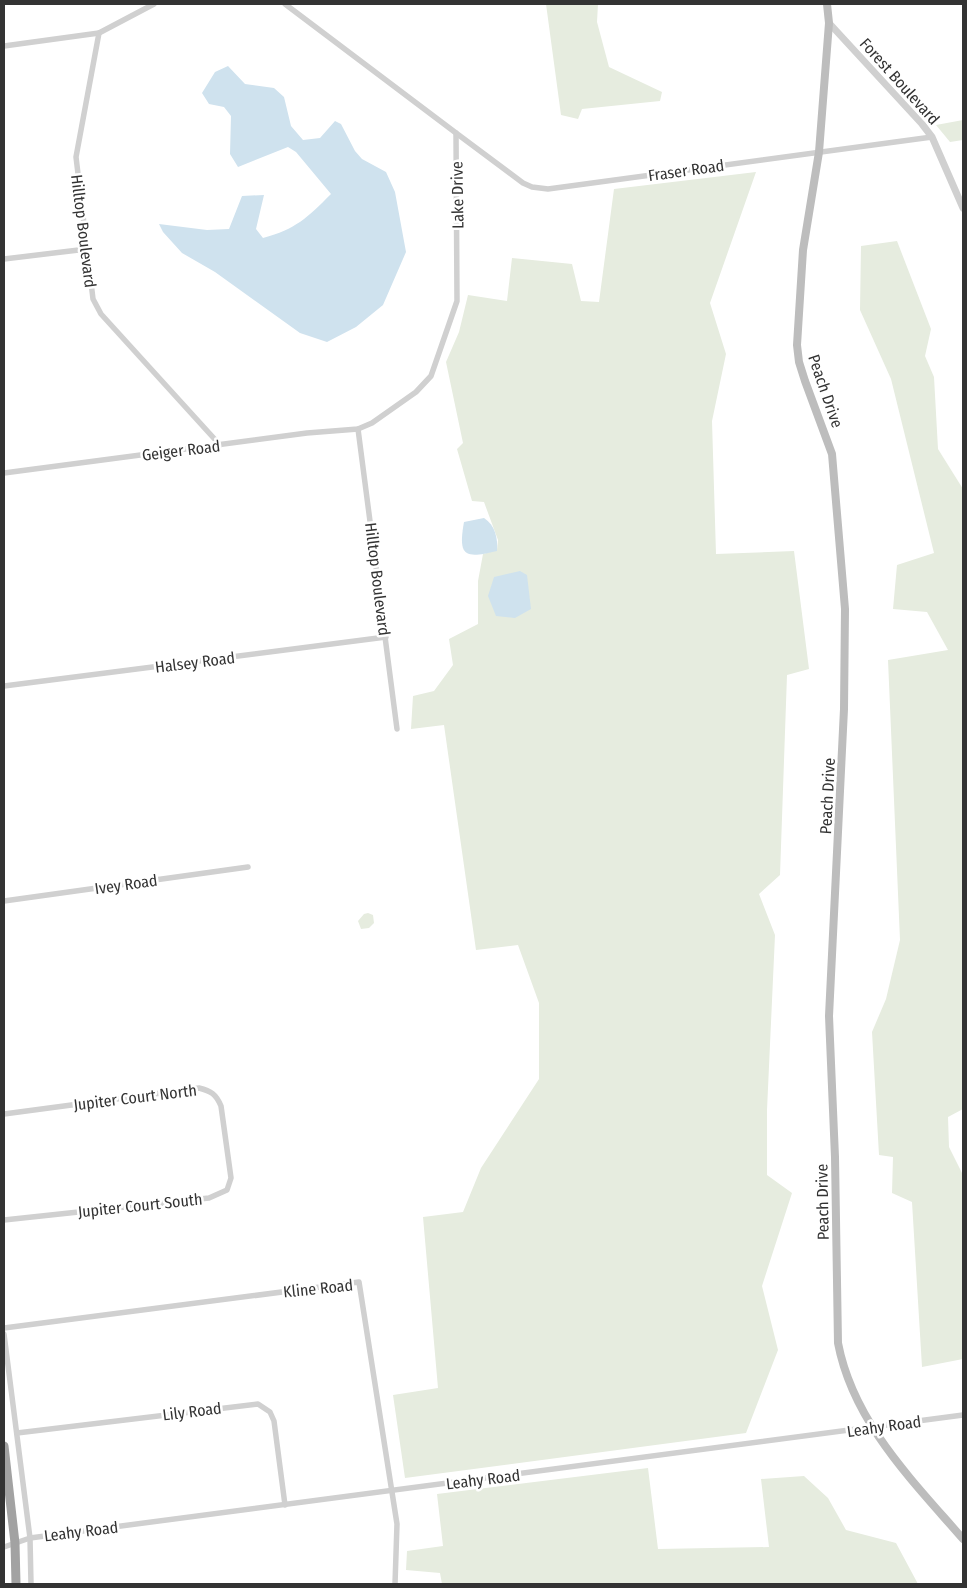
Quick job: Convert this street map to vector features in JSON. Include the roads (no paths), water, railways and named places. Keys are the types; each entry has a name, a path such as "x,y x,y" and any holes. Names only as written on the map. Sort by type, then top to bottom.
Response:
{"highway":[{"path":"4,1446 15,1543 16,1584"}],"main road":[{"path":"827,4 829,23"},
{"name":"Peach Drive","path":"829,23 819,152 803,250 797,345 804,381 832,454 846,609 844,719 829,1016 835,1157 837,1324 842,1364 872,1427 884,1447 962,1536"}],"street":[{"path":"4,46 100,33 154,4"},
{"path":"285,4 456,133"},
{"name":"Forest Boulevard","path":"829,23 932,137 963,208"},
{"name":"Hilltop Boulevard","path":"100,33 76,158 93,299 101,314 220,445"},
{"name":"Fraser Road","path":"456,133 523,183 540,189 932,137"},
{"name":"Lake Drive","path":"358,428 372,423 425,384 438,358 454,315 458,286 456,133"},
{"path":"4,259 87,249"},
{"name":"Hilltop Boulevard","path":"358,428 397,729"},
{"name":"Geiger Road","path":"4,473 358,428"},
{"name":"Halsey Road","path":"4,686 386,637"},
{"name":"Ivey Road","path":"4,901 248,867"},
{"name":"Jupiter Court North","path":"4,1114 199,1088 210,1090 217,1096 221,1106 226,1143"},
{"name":"Jupiter Court South","path":"4,1220 219,1195 227,1190 231,1178 226,1143"},
{"name":"Kline Road","path":"4,1328 360,1282 397,1524 394,1584"},
{"path":"4,1334 30,1538 31,1584"},
{"name":"Lily Road","path":"18,1432 258,1404 270,1412 274,1421 285,1505"},
{"name":"Leahy Road","path":"4,1547 30,1538 963,1415"}],"water":[{"path":"228,66 245,84 274,88 284,97 291,126 303,140 320,138 335,121 341,124 355,151 362,159 386,172 395,192 406,252 383,305 356,327 327,342 300,333 215,272 182,253 163,232 159,224 207,230 229,229 242,196 264,195 256,229 263,238 284,231 300,222 331,194 296,152 288,147 238,167 230,154 231,116 224,107 209,104 202,93 215,72"},
{"path":"484,518 491,524 495,532 497,551 477,555 470,554 463,548 462,533 464,522"},
{"path":"520,571 527,575 531,609 515,618 496,616 488,596 494,577"}]}
